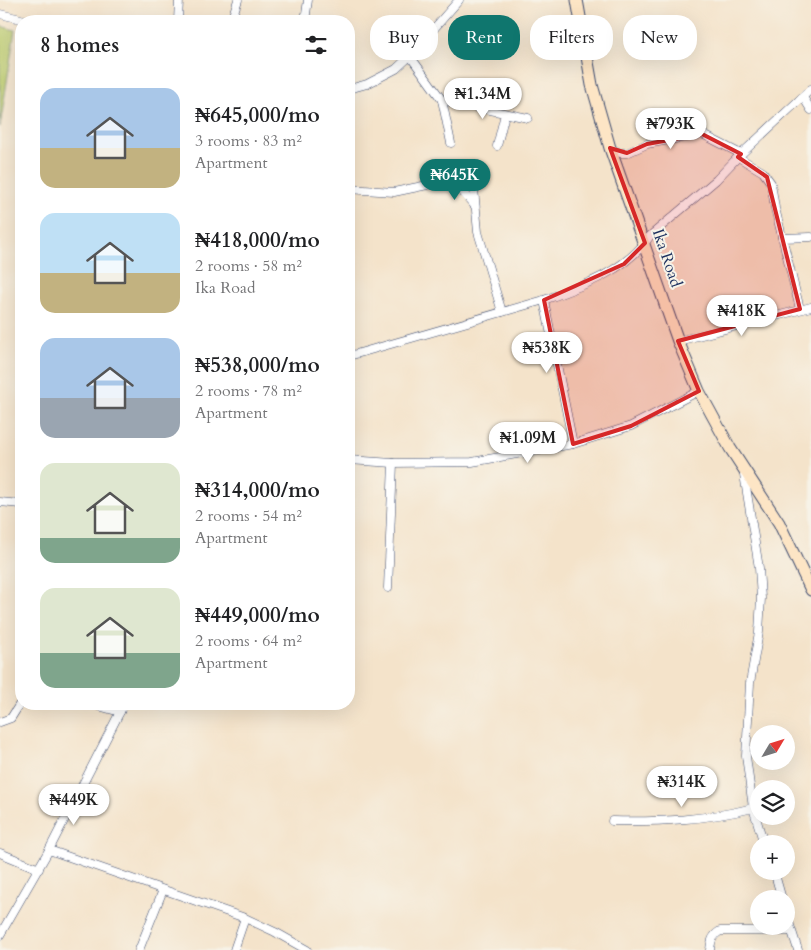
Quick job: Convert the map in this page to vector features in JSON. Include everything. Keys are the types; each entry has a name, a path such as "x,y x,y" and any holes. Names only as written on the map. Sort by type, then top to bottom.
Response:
{"street":[{"path":"178,15 179,0"},
{"path":"233,15 238,0"},
{"path":"306,15 308,0"},
{"path":"438,24 459,0"},
{"name":"Ika Road","path":"577,0 592,85 610,148 678,341 699,391 730,448 779,523 811,590"},
{"path":"0,14 15,18"},
{"path":"355,87 367,84 396,69 406,60"},
{"path":"413,60 442,100 450,143"},
{"path":"355,354 544,300 571,290 624,264 656,230 716,180 811,89"},
{"path":"803,96 811,110"},
{"path":"442,100 528,118"},
{"path":"497,146 505,114"},
{"path":"610,148 620,153 627,153 647,144 702,134 763,172 771,183 782,238 800,309"},
{"path":"355,189 394,192 480,174 474,182 478,232 502,312"},
{"path":"452,180 475,206"},
{"path":"782,238 811,236"},
{"path":"544,300 573,444"},
{"path":"678,341 811,307"},
{"path":"355,460 393,463 472,462 573,444 631,426 699,391"},
{"path":"388,588 393,463"},
{"path":"743,467 759,568 761,598 746,730 746,756 750,791"},
{"path":"0,502 15,503"},
{"path":"0,722 11,718 16,710"},
{"path":"0,935 50,850 120,712 113,710"},
{"path":"612,821 652,822 697,818 724,815 750,808"},
{"path":"50,850 245,918 307,950"},
{"path":"0,854 39,869"},
{"path":"139,950 163,890"},
{"path":"234,950 245,918"},
{"path":"710,950 711,939 720,931 750,931"},
{"path":"792,935 798,950"}],"highlighted area":[{"path":"702,134 741,154 738,157 767,177 800,309 678,341 699,391 631,426 573,444 544,300 624,264 645,243 610,148 627,153 647,144"}],"green space":[{"path":"0,26 15,30 0,127"}]}
